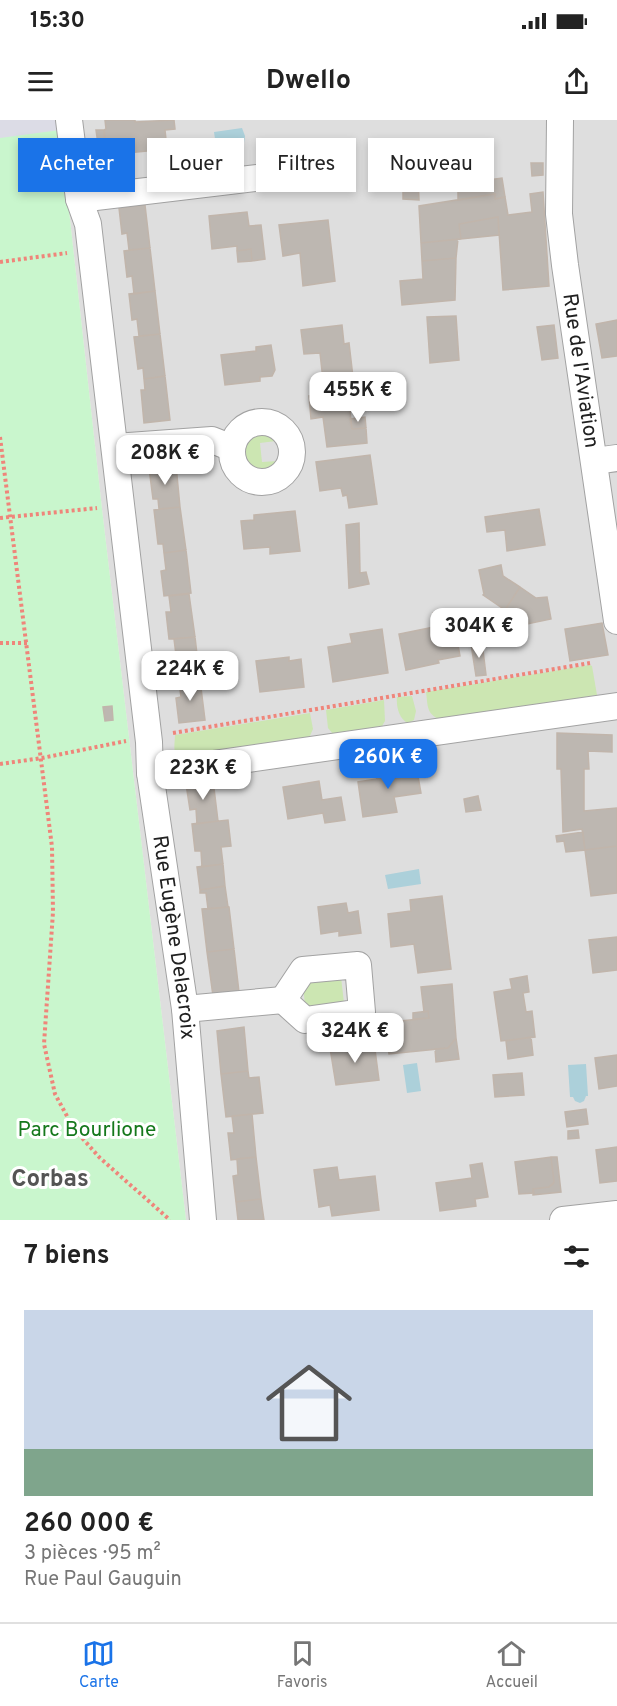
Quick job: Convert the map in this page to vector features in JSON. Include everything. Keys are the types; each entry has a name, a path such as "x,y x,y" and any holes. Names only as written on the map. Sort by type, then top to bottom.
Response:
{"street":[{"name":"Rue Eugène Delacroix","path":"69,120 79,199 88,224 115,447 138,742 150,773 185,1010 204,1220"},
{"name":"Rue de l'Aviation","path":"560,120 559,214 565,265 606,460 617,621"},
{"path":"79,199 256,178"},
{"path":"115,447 212,440 232,448"},
{"path":"150,773 617,706"},
{"path":"185,1010 283,1000"},
{"path":"563,1220 617,1214"}],"path":[{"path":"0,262 91,250"},
{"path":"0,437 52,847 53,912 44,1044 55,1094 74,1129 100,1158 170,1220"},
{"path":"0,518 121,506"},
{"path":"0,643 27,643"},
{"path":"0,764 155,741 162,735 590,663"}],"shaded area":[{"path":"0,120 59,120 60,130 0,138"},
{"path":"59,120 617,120 617,1220 186,1220 67,192 135,192 135,138 61,138"}],"green space":[{"name":"Parc Bourlione","path":"0,120 59,120 61,138 18,138 18,192 67,192 186,1220 0,1220"},
{"path":"252,434 271,434 276,441 260,443 262,462 278,461 277,467 269,474 253,474 245,463 245,440"},
{"path":"590,665 597,695 441,720 430,712 428,705 426,692"},
{"path":"412,696 416,711 414,720 408,723 402,719 399,712 397,697"},
{"path":"384,700 385,721 382,726 333,734 328,728 326,710"},
{"path":"310,713 313,729 309,738 179,758 175,753 175,735"},
{"path":"341,977 344,1003 315,1011 305,1006 303,983 307,978"}],"water":[{"path":"242,128 245,136 244,143 244,138 215,138 214,132"},
{"path":"419,869 421,884 388,889 385,875"},
{"path":"417,1063 421,1091 407,1093 403,1065"},
{"path":"586,1064 588,1096 580,1103 570,1097 568,1065"}],"building":[{"path":"105,120 135,120 135,122 174,120 175,129 165,130 166,138 147,138 147,151 135,152 135,138 105,138 104,130 106,129"},
{"path":"96,130 104,130 105,138 97,138"},
{"path":"531,163 543,163 543,175 532,176"},
{"path":"502,178 505,197 495,199 495,194 458,200 458,192 494,192 494,179"},
{"path":"403,192 419,192 419,200 403,199"},
{"path":"543,192 549,286 503,290 498,217 459,224 461,239 421,243 419,206 495,194 495,199 505,197 508,215 532,212 530,194"},
{"path":"145,205 150,248 129,250 127,233 122,234 119,208"},
{"path":"247,212 249,226 261,225 265,259 252,261 251,249 237,251 237,246 212,249 209,216"},
{"path":"498,217 499,235 461,239 459,224"},
{"path":"328,220 335,281 303,286 300,253 283,256 279,225"},
{"path":"458,239 456,258 422,261 421,243"},
{"path":"150,248 155,291 134,294 132,276 127,277 124,251"},
{"path":"251,249 252,261 238,262 237,251"},
{"path":"456,258 455,300 402,305 400,281 423,279 422,261"},
{"path":"155,291 160,334 139,336 137,319 132,320 129,294"},
{"path":"456,316 459,360 430,363 427,317"},
{"path":"617,320 617,356 602,358 596,324"},
{"path":"342,325 344,344 349,343 353,377 323,380 320,353 304,354 301,330"},
{"path":"554,325 558,358 542,360 537,327"},
{"path":"160,334 165,376 144,379 143,368 138,369 134,337"},
{"path":"271,345 275,370 272,376 260,377 260,381 225,385 221,355 256,351 256,347"},
{"path":"165,376 170,420 144,423 141,390 145,390 144,379"},
{"path":"348,392 352,429 366,428 367,443 327,447 323,417 311,419 309,396"},
{"path":"365,417 366,428 352,429 350,419"},
{"path":"370,455 377,504 349,508 347,495 343,496 341,488 320,491 316,462"},
{"path":"176,465 180,507 159,509 158,499 153,499 149,468"},
{"path":"180,507 186,550 164,553 163,544 158,544 154,510"},
{"path":"539,509 545,545 507,551 505,530 487,532 485,517"},
{"path":"295,511 300,551 270,554 270,547 244,549 241,521 254,520 254,515"},
{"path":"359,523 360,573 366,572 369,584 349,588 346,525"},
{"path":"186,550 191,593 164,596 161,571 166,570 164,553"},
{"path":"501,565 503,576 520,587 505,610 483,595 479,570"},
{"path":"520,587 536,598 547,597 551,619 527,624 505,610"},
{"path":"189,594 195,637 169,639 166,612 171,612 169,596"},
{"path":"451,609 454,623 435,627 433,613"},
{"path":"454,623 460,656 406,670 399,634"},
{"path":"602,623 608,655 570,661 565,629"},
{"path":"382,629 388,673 333,682 328,647 352,643 350,634"},
{"path":"195,637 200,680 174,683 171,656 176,655 174,639"},
{"path":"482,642 486,675 476,676 471,644"},
{"path":"207,653 210,678 200,680 197,654"},
{"path":"289,657 289,661 301,659 304,687 260,692 256,661"},
{"path":"200,680 205,720 179,723 176,698 181,697 179,682"},
{"path":"112,706 113,720 105,721 103,707"},
{"path":"557,733 612,735 612,752 588,751 589,769 584,769 584,811 617,808 617,846 585,850 582,829 563,832 561,769 557,769"},
{"path":"416,765 421,793 394,797 397,812 363,817 358,782 377,779 375,772"},
{"path":"213,780 218,821 197,824 196,809 190,810 186,784"},
{"path":"319,781 322,800 341,797 345,820 325,823 323,813 288,819 283,787"},
{"path":"478,796 481,810 466,812 464,799"},
{"path":"228,820 231,846 221,847 223,864 202,867 201,851 195,851 192,824"},
{"path":"583,832 585,850 566,852 564,841 557,842 556,836"},
{"path":"617,846 617,893 591,896 585,850"},
{"path":"223,864 225,886 200,890 197,867"},
{"path":"225,886 228,907 208,909 206,893 200,893 200,890"},
{"path":"442,896 451,969 418,973 414,944 391,947 388,914 411,911 410,900"},
{"path":"346,903 348,913 358,911 361,933 339,936 339,931 321,934 318,907"},
{"path":"229,907 234,949 207,952 202,909"},
{"path":"617,937 617,970 593,973 589,940"},
{"path":"234,949 239,992 213,996 207,952"},
{"path":"527,976 529,992 523,993 526,1012 532,1011 535,1037 501,1041 494,992 512,989 510,979"},
{"path":"452,984 456,1038 448,1048 389,1054 388,1046 394,1045 391,1022 429,1018 428,1011 424,1012 421,987"},
{"path":"428,1011 429,1018 413,1019 413,1013"},
{"path":"244,1027 248,1071 221,1074 217,1031"},
{"path":"531,1037 533,1055 508,1059 506,1041"},
{"path":"456,1038 459,1059 436,1062 435,1049 448,1048"},
{"path":"374,1042 379,1080 336,1085 330,1048"},
{"path":"617,1055 617,1086 599,1089 595,1058"},
{"path":"248,1071 249,1078 259,1077 263,1113 226,1117 221,1074"},
{"path":"522,1073 524,1095 495,1097 493,1075"},
{"path":"586,1109 588,1124 567,1127 565,1112"},
{"path":"252,1114 256,1157 231,1160 228,1133 234,1133 232,1116"},
{"path":"578,1130 579,1138 568,1139 568,1131"},
{"path":"617,1147 617,1181 600,1183 596,1150"},
{"path":"256,1157 261,1199 236,1202 233,1176 238,1175 237,1159"},
{"path":"551,1157 557,1157 561,1192 533,1195 533,1189 549,1187 554,1182"},
{"path":"551,1157 553,1184 549,1187 533,1189 534,1193 519,1194 515,1162"},
{"path":"482,1163 488,1197 475,1199 476,1206 440,1211 436,1183 472,1178 470,1165"},
{"path":"337,1167 339,1180 375,1176 379,1210 332,1216 330,1205 319,1207 314,1170"},
{"path":"261,1199 264,1220 238,1220 236,1202"}],"district":[{"name":"Corbas","path":"50,1180"}]}
